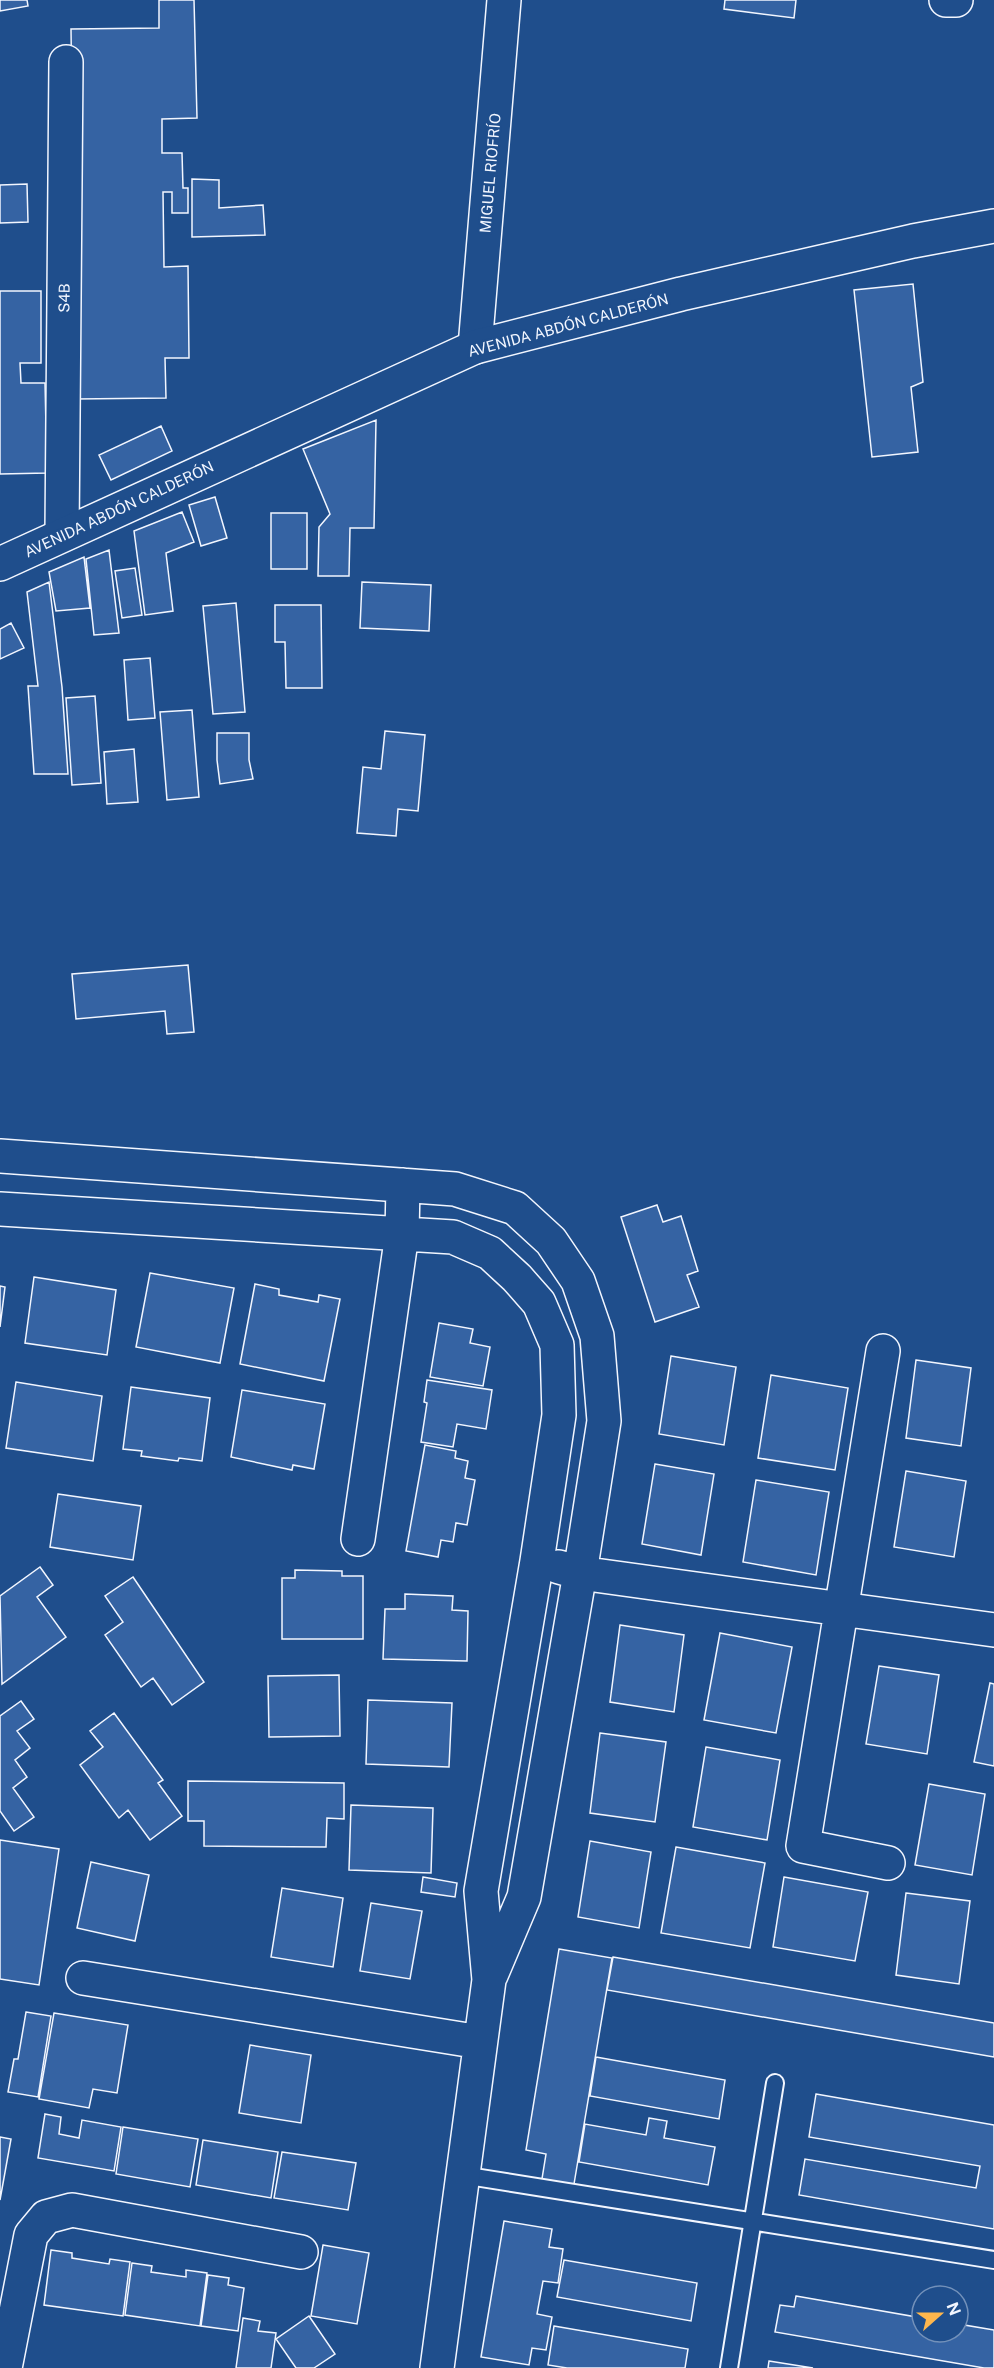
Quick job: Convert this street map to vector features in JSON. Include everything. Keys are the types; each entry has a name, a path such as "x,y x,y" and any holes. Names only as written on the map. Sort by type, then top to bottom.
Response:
{"street":[{"name":"MIGUEL RIOFRÍO","path":"476,347 504,0"},
{"name":"S4B","path":"62,534 66,63"},
{"name":"AVENIDA ABDÓN CALDERÓN","path":"0,564 476,347 704,289 913,241 994,226"},
{"path":"0,1156 455,1189 515,1208 551,1241 578,1281 597,1336 604,1421 524,1897 489,1980"},
{"path":"154,1167 154,1218"},
{"path":"358,1539 402,1234 403,1185"},
{"path":"0,1209 453,1237 490,1253 517,1278 539,1303 557,1345 559,1415 537,1561 481,1891 489,1980 437,2368"},
{"path":"884,1351 802,1846 888,1863"},
{"path":"537,1561 580,1573 994,1630"},
{"path":"516,1681 560,1692"},
{"path":"83,1978 480,2042"},
{"path":"5,2368 31,2235 46,2217 72,2210 301,2252"}],"lane":[{"path":"729,2368 775,2083"},
{"path":"462,2175 994,2260"}],"building":[{"path":"0,0 27,0 28,6 0,11"},
{"path":"159,0 194,0 197,118 162,119 162,153 182,153 183,188 188,188 188,213 172,213 172,192 163,192 164,267 188,266 189,358 165,358 166,398 76,399 71,29 159,28"},
{"path":"725,0 796,0 794,18 724,9"},
{"path":"192,179 219,180 219,208 263,205 265,235 192,237"},
{"path":"27,184 28,222 0,223 0,185"},
{"path":"913,284 923,382 911,387 918,452 872,457 854,290"},
{"path":"0,291 41,291 41,363 20,363 21,383 45,383 47,473 0,474"},
{"path":"376,420 374,528 350,528 349,576 318,576 319,527 330,514 303,449"},
{"path":"161,426 172,451 111,480 99,455"},
{"path":"215,497 227,538 201,546 189,505"},
{"path":"182,512 194,542 166,553 173,611 145,615 134,531"},
{"path":"271,513 307,513 307,569 271,569"},
{"path":"109,550 119,633 94,635 86,559"},
{"path":"84,557 90,608 56,611 49,572"},
{"path":"135,568 142,615 122,618 115,571"},
{"path":"49,582 62,687 68,774 34,774 28,686 38,686 27,592"},
{"path":"362,582 431,585 429,631 360,628"},
{"path":"236,603 245,712 213,714 203,606"},
{"path":"275,605 321,605 322,688 286,688 285,642 275,642"},
{"path":"11,623 24,648 0,659 0,629"},
{"path":"150,658 155,718 128,720 124,660"},
{"path":"95,696 101,783 72,785 66,698"},
{"path":"192,710 199,797 167,800 160,712"},
{"path":"385,731 425,735 418,811 398,809 396,836 357,833 363,767 381,769"},
{"path":"217,733 249,733 249,760 253,779 220,784"},
{"path":"134,749 138,802 107,804 104,752"},
{"path":"188,965 194,1032 167,1034 165,1011 76,1019 72,974"},
{"path":"657,1205 663,1222 681,1216 698,1271 687,1275 699,1307 655,1322 621,1217"},
{"path":"150,1273 234,1288 220,1363 136,1347"},
{"path":"34,1277 116,1290 107,1355 25,1343"},
{"path":"255,1284 279,1289 279,1295 318,1302 319,1295 340,1299 324,1381 240,1364"},
{"path":"0,1286 5,1287 0,1327"},
{"path":"439,1323 473,1329 470,1343 490,1347 483,1386 430,1377"},
{"path":"671,1356 736,1367 724,1445 659,1434"},
{"path":"916,1360 971,1368 961,1446 906,1438"},
{"path":"771,1375 848,1388 835,1470 758,1458"},
{"path":"427,1380 492,1390 486,1429 457,1424 453,1447 421,1442 427,1403 424,1402"},
{"path":"16,1382 102,1396 93,1461 6,1448"},
{"path":"131,1387 210,1398 202,1461 179,1458 178,1461 141,1456 142,1451 123,1449"},
{"path":"242,1390 325,1404 314,1469 293,1465 292,1470 231,1457"},
{"path":"425,1445 456,1451 455,1458 468,1461 465,1478 475,1480 467,1525 456,1523 453,1542 441,1540 438,1557 406,1551"},
{"path":"655,1464 714,1474 701,1555 642,1544"},
{"path":"906,1471 966,1481 954,1557 894,1547"},
{"path":"756,1480 829,1492 816,1575 743,1562"},
{"path":"58,1494 141,1506 133,1560 50,1547"},
{"path":"40,1567 53,1585 37,1597 66,1637 2,1684 0,1596"},
{"path":"295,1570 342,1571 342,1576 363,1576 363,1639 282,1639 282,1578 295,1578"},
{"path":"133,1577 204,1682 172,1705 153,1678 141,1687 105,1635 123,1622 105,1596"},
{"path":"405,1594 453,1596 452,1610 468,1611 467,1661 383,1659 385,1609 405,1609"},
{"path":"620,1625 684,1635 674,1712 610,1702"},
{"path":"720,1633 792,1647 776,1733 704,1720"},
{"path":"879,1666 939,1675 927,1754 866,1744"},
{"path":"339,1675 340,1736 269,1737 268,1676"},
{"path":"990,1683 994,1684 994,1766 974,1762"},
{"path":"368,1700 452,1703 449,1767 366,1764"},
{"path":"21,1701 34,1719 17,1731 30,1748 15,1760 27,1777 13,1788 34,1817 14,1831 0,1811 0,1716"},
{"path":"114,1713 163,1780 158,1783 182,1816 150,1840 128,1810 119,1818 80,1765 103,1747 90,1731"},
{"path":"600,1733 666,1742 655,1822 590,1813"},
{"path":"706,1747 780,1760 767,1840 693,1827"},
{"path":"188,1781 344,1783 344,1819 327,1818 326,1847 204,1846 204,1821 188,1821"},
{"path":"929,1784 985,1794 972,1875 915,1865"},
{"path":"351,1805 433,1808 431,1873 349,1870"},
{"path":"0,1840 59,1849 39,1985 0,1979"},
{"path":"590,1841 651,1852 639,1928 578,1917"},
{"path":"676,1847 765,1863 750,1948 661,1933"},
{"path":"91,1862 149,1875 135,1941 77,1928"},
{"path":"423,1877 457,1883 455,1897 421,1892"},
{"path":"784,1877 868,1892 855,1961 773,1947"},
{"path":"282,1888 343,1898 333,1967 271,1957"},
{"path":"906,1893 970,1901 959,1984 896,1975"},
{"path":"371,1903 422,1911 410,1979 360,1971"},
{"path":"559,1949 612,1958 573,2190 541,2185 546,2154 526,2150"},
{"path":"613,1957 994,2023 994,2057 607,1990"},
{"path":"26,2012 51,2016 38,2097 8,2092 14,2059 18,2059"},
{"path":"54,2013 128,2025 117,2093 93,2089 89,2108 39,2099"},
{"path":"250,2045 311,2055 301,2123 239,2113"},
{"path":"596,2057 725,2080 719,2119 590,2096"},
{"path":"816,2094 994,2125 994,2229 799,2195 805,2159 976,2188 980,2166 809,2137"},
{"path":"45,2114 61,2117 59,2134 79,2138 82,2120 121,2127 114,2171 38,2158"},
{"path":"649,2118 667,2121 664,2138 715,2147 708,2185 579,2162 585,2124 646,2135"},
{"path":"123,2127 198,2139 190,2187 116,2174"},
{"path":"0,2137 11,2139 0,2200"},
{"path":"203,2140 278,2152 271,2198 196,2185"},
{"path":"282,2152 356,2163 348,2210 274,2198"},
{"path":"504,2221 552,2229 549,2247 563,2249 558,2283 543,2281 537,2314 552,2317 546,2350 532,2348 529,2365 481,2357"},
{"path":"323,2245 369,2253 357,2324 311,2316"},
{"path":"51,2250 72,2253 72,2258 109,2264 110,2259 130,2262 123,2316 44,2305"},
{"path":"564,2260 697,2283 691,2321 557,2297"},
{"path":"132,2263 152,2266 151,2272 186,2277 186,2270 207,2273 200,2326 125,2315"},
{"path":"208,2275 229,2278 228,2285 244,2288 238,2331 201,2326"},
{"path":"796,2296 910,2316 910,2344 970,2344 970,2326 994,2330 994,2368 775,2332 780,2305 794,2307"},
{"path":"309,2316 335,2354 314,2368 296,2368 276,2339"},
{"path":"243,2318 260,2321 258,2331 276,2333 271,2368 236,2368"},
{"path":"554,2326 688,2349 685,2368 567,2368 548,2365"},
{"path":"769,2361 813,2368 768,2368"}]}
